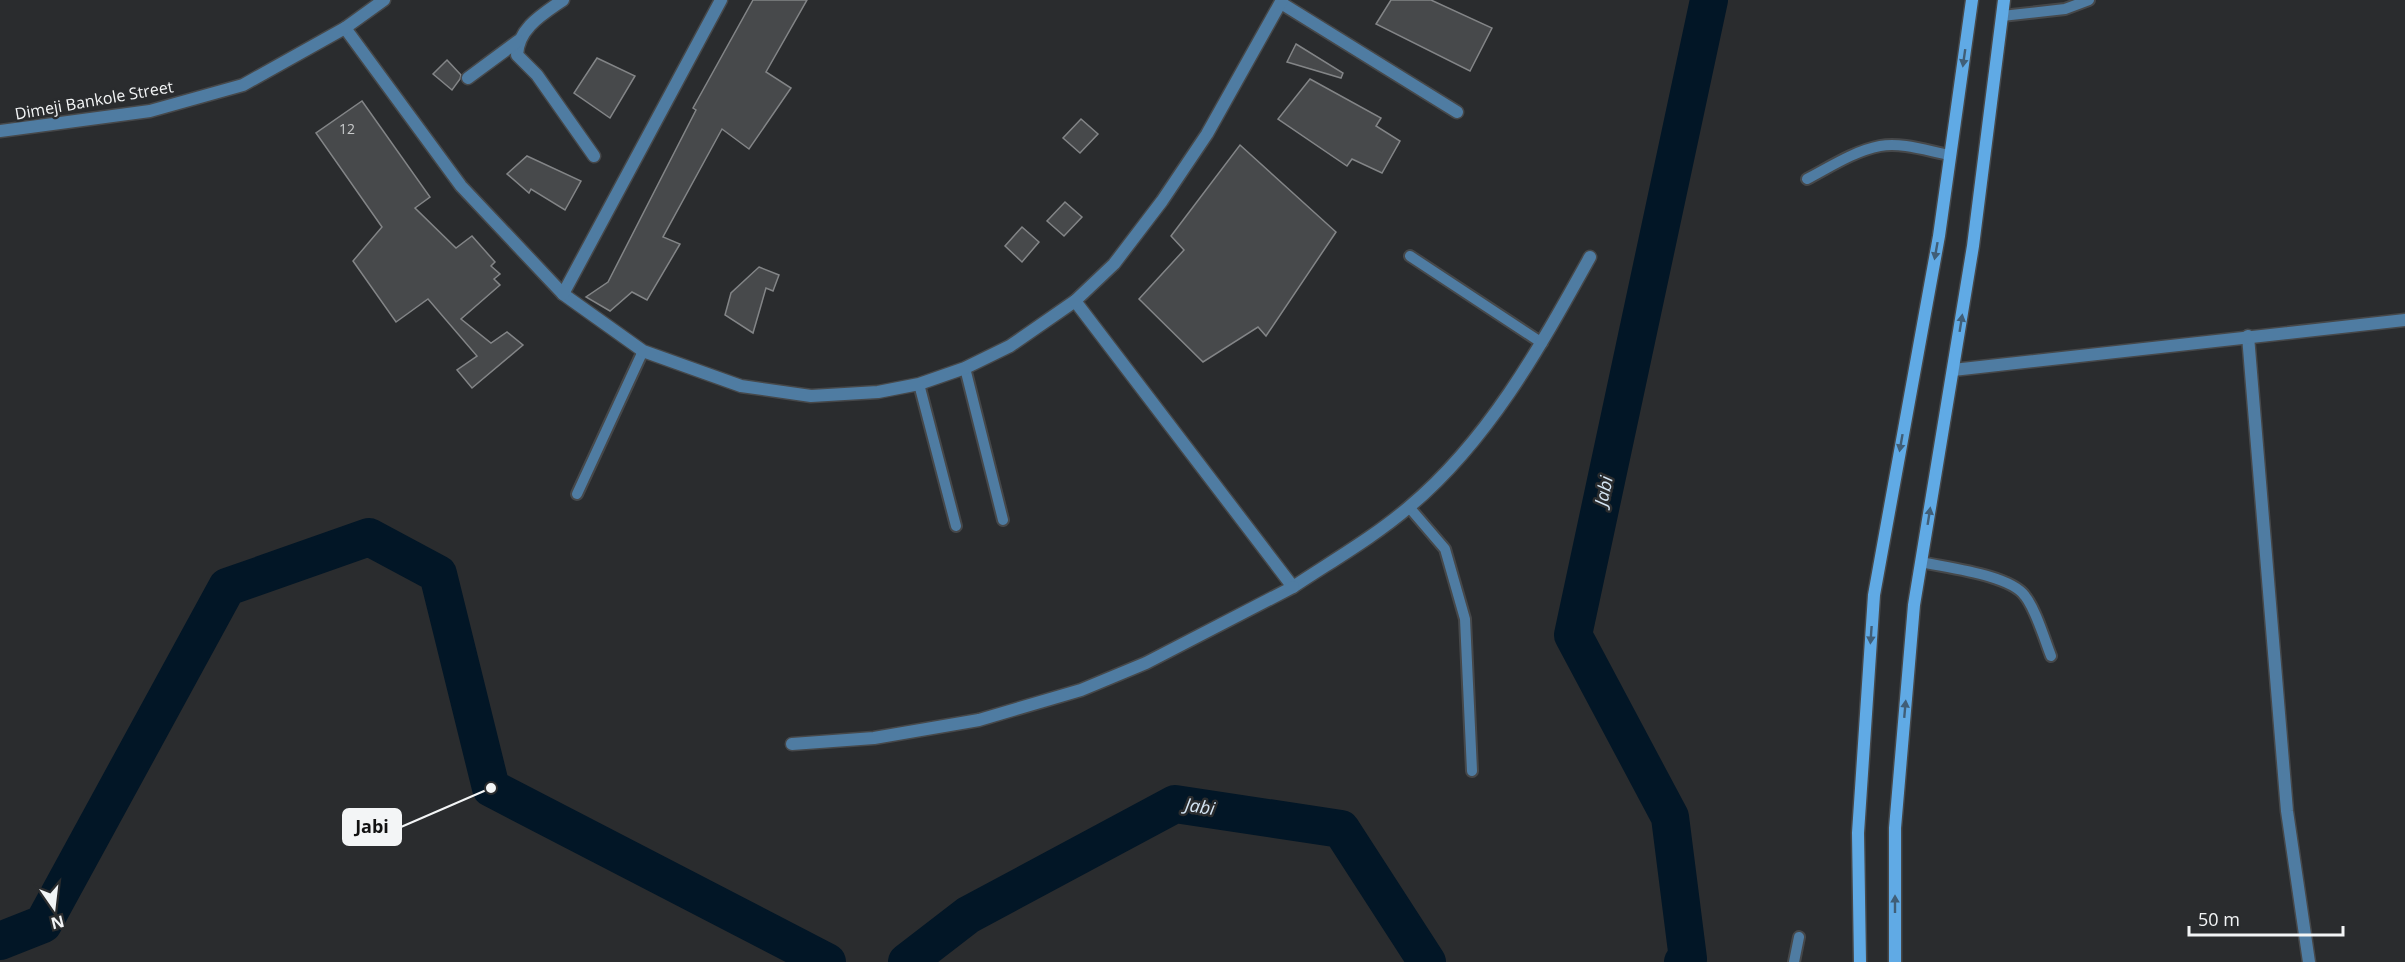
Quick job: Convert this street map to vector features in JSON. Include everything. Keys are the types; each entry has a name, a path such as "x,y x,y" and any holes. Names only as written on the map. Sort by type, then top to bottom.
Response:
{"main road":[{"path":"1860,962 1858,833 1874,595 1939,236 1972,0"},
{"path":"1895,962 1895,828 1914,605 1973,246 2004,0"}],"street":[{"name":"Dimeji Bankole Street","path":"0,131 150,111 243,85 345,28 384,0"},
{"path":"468,78 518,41 538,17 563,0"},
{"path":"563,294 722,0"},
{"path":"345,28 460,186 563,294 643,351 741,386 811,396 878,392 919,384 966,368 1010,346 1075,301 1114,264 1162,201 1207,134 1282,2 1457,112"},
{"path":"518,41 517,54 537,75 594,156"},
{"path":"792,744 874,738 979,720 1081,690 1146,663 1293,587 1409,507 1471,444 1512,389 1542,343 1590,257"},
{"path":"1075,301 1293,587"},
{"path":"1953,370 2405,320"},
{"path":"2248,336 2287,811 2309,962"}],"lane":[{"path":"2002,16 2065,9 2089,0"},
{"path":"1807,179 1861,151 1882,145 1950,155"},
{"path":"1410,256 1542,343"},
{"path":"577,494 643,351"},
{"path":"966,368 1003,520"},
{"path":"919,384 956,526"},
{"path":"1409,507 1446,549 1465,619 1472,771"},
{"path":"1921,562 2003,580 2018,586 2027,598 2050,656"},
{"path":"1794,962 1799,937"}],"building":[{"path":"753,0 807,0 766,72 791,88 749,149 722,129 663,237 680,244 647,300 632,292 610,311 586,297 608,282 696,110 693,108"},
{"path":"1391,0 1431,0 1492,28 1470,71 1376,24"},
{"path":"1296,44 1343,73 1341,78 1287,62"},
{"path":"597,58 635,76 610,118 574,93"},
{"path":"447,60 461,75 452,90 433,74"},
{"path":"1310,79 1381,118 1376,126 1400,141 1382,173 1352,159 1347,166 1278,119"},
{"path":"362,101 430,197 415,208 456,248 472,236 495,262 491,266 500,274 494,279 500,285 461,319 491,343 507,332 523,345 472,388 457,370 477,356 428,299 396,322 353,261 382,227 316,133"},
{"path":"1081,119 1098,134 1080,153 1063,138"},
{"path":"1240,145 1336,232 1266,336 1258,327 1203,362 1139,299 1184,250 1171,236"},
{"path":"527,156 581,181 565,210 531,189 529,193 507,174"},
{"path":"1065,202 1082,217 1064,236 1047,221"},
{"path":"1022,227 1039,242 1022,262 1005,246"},
{"path":"759,267 779,275 773,291 766,288 753,333 725,315 731,293"}],"waterway":[{"name":"Jabi","path":"1683,962 1688,959 1670,817 1573,635 1709,0"},
{"name":"Jabi","path":"0,941 43,924 227,587 369,537 438,574 491,788 827,962"},
{"name":"Jabi","path":"907,962 968,915 1175,804 1341,829 1427,962"}],"place":[{"name":"Jabi","path":"491,788"}]}
